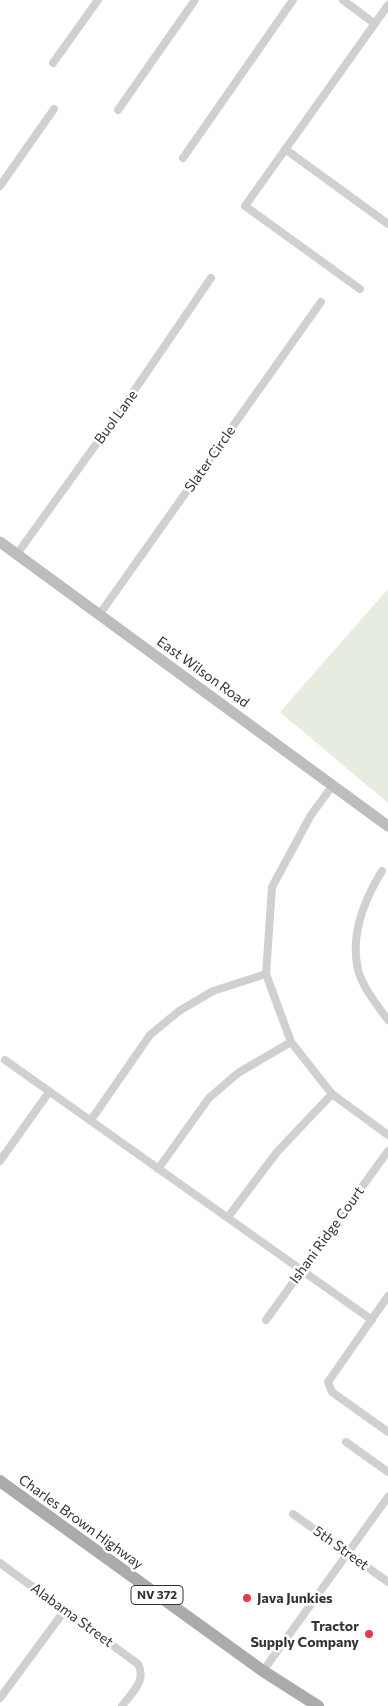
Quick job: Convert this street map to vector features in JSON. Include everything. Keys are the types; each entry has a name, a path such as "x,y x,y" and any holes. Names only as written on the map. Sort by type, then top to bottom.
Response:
{"main road":[{"name":"Charles Brown Highway","path":"0,1480 263,1671 318,1706"}],"street":[{"path":"53,63 98,0"},
{"path":"118,110 195,0"},
{"path":"183,158 293,0"},
{"path":"343,0 376,24"},
{"path":"360,289 245,206 388,5"},
{"path":"0,186 54,109"},
{"path":"285,149 388,224"},
{"name":"Buol Lane","path":"17,554 131,396 211,278"},
{"name":"Slater Circle","path":"98,615 320,302"},
{"name":"East Wilson Road","path":"0,542 388,826"},
{"path":"332,785 311,815 272,887 266,974 291,1042 332,1094 388,1136"},
{"path":"382,871 371,889 362,911 356,943 358,971 371,996 388,1020"},
{"path":"90,1120 150,1035 172,1017 213,991 266,974"},
{"path":"158,1169 209,1098 238,1074 291,1042"},
{"path":"5,1060 372,1320"},
{"path":"0,1161 49,1092"},
{"path":"228,1217 277,1152 332,1094"},
{"name":"Ishani Ridge Court","path":"266,1320 388,1151"},
{"path":"388,1296 328,1382 332,1392 388,1432"},
{"path":"346,1442 388,1472"},
{"path":"263,1671 388,1497"},
{"name":"5th Street","path":"293,1514 388,1582"},
{"name":"Alabama Street","path":"0,1563 138,1664 141,1671 140,1681 122,1706"},
{"path":"0,1698 65,1610"}],"shaded area":[{"path":"388,589 388,803 280,712"}],"place":[{"name":"Java Junkies","path":"247,1598"},
{"name":"Tractor Supply Company","path":"369,1634"}]}
